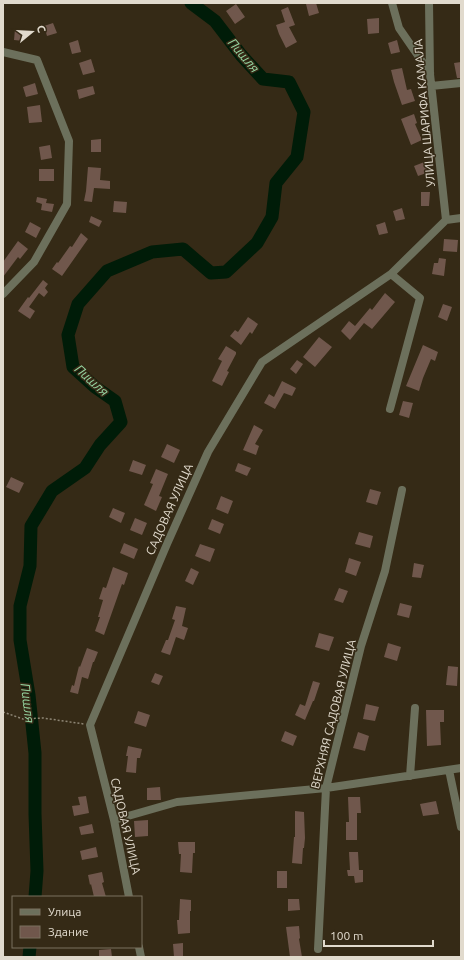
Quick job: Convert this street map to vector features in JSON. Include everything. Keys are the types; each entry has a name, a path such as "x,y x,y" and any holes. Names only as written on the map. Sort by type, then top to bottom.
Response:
{"street":[{"path":"392,3 398,28 430,74"},
{"name":"УЛИЦА ШАРИФА КАМАЛА","path":"429,3 430,74 446,220"},
{"path":"3,52 38,60 69,141 67,204 34,262 3,294"},
{"path":"432,86 461,83"},
{"path":"446,220 461,218"},
{"name":"САДОВАЯ УЛИЦА","path":"129,896 114,820 90,725 208,452 262,362 391,274 446,220"},
{"path":"390,409 420,298 391,274"},
{"name":"ВЕРХНЯЯ САДОВАЯ УЛИЦА","path":"318,949 326,788 361,646 385,571 402,490"},
{"path":"410,776 415,708"},
{"path":"114,820 177,802 326,788 461,768"},
{"path":"449,770 461,827"}],"path":[{"path":"3,712 23,719 43,718 90,725"}],"building":[{"path":"316,3 319,13 309,16 306,4"},
{"path":"236,4 245,17 235,24 226,11"},
{"path":"288,7 295,25 289,27 297,42 286,48 276,25 285,22 281,10"},
{"path":"379,18 379,33 368,34 367,19"},
{"path":"53,23 57,33 47,36 44,26"},
{"path":"15,29 25,30 24,41 14,40"},
{"path":"78,40 81,52 72,54 69,43"},
{"path":"397,40 400,52 391,54 388,43"},
{"path":"91,59 95,72 83,75 79,63"},
{"path":"461,62 461,78 457,78 454,63"},
{"path":"402,68 407,90 411,89 415,101 402,105 391,70"},
{"path":"35,83 38,94 26,97 23,87"},
{"path":"93,86 95,94 79,99 77,90"},
{"path":"40,105 42,122 29,123 27,107"},
{"path":"414,114 417,123 415,124 422,140 411,145 401,119"},
{"path":"101,139 101,152 91,152 91,140"},
{"path":"50,145 52,158 41,160 39,147"},
{"path":"427,161 432,171 418,176 414,166"},
{"path":"88,167 101,168 100,180 110,181 110,189 94,188 92,202 84,201"},
{"path":"39,169 54,169 54,181 39,181"},
{"path":"421,192 430,192 429,206 421,206"},
{"path":"37,197 47,199 46,203 54,204 52,212 41,210 42,204 36,202"},
{"path":"114,201 127,202 126,213 113,212"},
{"path":"402,208 405,219 396,221 393,211"},
{"path":"91,216 102,221 99,227 89,222"},
{"path":"30,222 41,228 36,238 25,232"},
{"path":"385,222 388,233 379,235 376,225"},
{"path":"81,233 88,239 62,276 52,269 70,246 72,247"},
{"path":"444,239 458,240 457,252 443,251"},
{"path":"18,241 28,249 20,259 18,257 3,277 3,262"},
{"path":"439,258 446,259 444,276 432,274 434,263 438,263"},
{"path":"43,280 48,284 45,288 48,292 44,297 39,293 29,307 35,311 30,319 18,311"},
{"path":"385,293 395,302 372,329 364,323 350,340 341,331 349,321 355,326 370,308 372,310"},
{"path":"443,304 452,307 447,321 438,317"},
{"path":"248,317 258,324 252,334 250,332 241,345 230,336 235,330 238,332"},
{"path":"319,337 332,347 315,367 303,357"},
{"path":"423,345 438,352 435,361 431,359 419,391 406,386"},
{"path":"226,346 236,352 236,354 227,371 229,372 222,386 212,381 222,361 218,359"},
{"path":"297,360 303,364 296,374 290,369"},
{"path":"282,381 296,388 292,396 284,393 275,409 264,403 269,394 274,397"},
{"path":"403,401 413,403 409,418 399,415"},
{"path":"254,425 263,430 255,444 259,446 256,455 243,450"},
{"path":"167,444 180,450 174,463 161,457"},
{"path":"133,460 146,465 142,475 129,471"},
{"path":"238,463 251,468 247,476 235,471"},
{"path":"156,469 168,474 159,496 162,497 156,511 144,505 153,484 150,483"},
{"path":"11,477 24,483 19,493 6,487"},
{"path":"370,489 381,492 377,505 366,502"},
{"path":"221,496 233,501 228,514 216,509"},
{"path":"113,508 125,513 121,523 109,517"},
{"path":"135,518 147,523 142,535 130,530"},
{"path":"212,519 224,524 220,534 208,529"},
{"path":"359,532 373,536 370,548 355,544"},
{"path":"124,543 138,549 134,559 120,553"},
{"path":"200,544 215,549 210,562 195,556"},
{"path":"349,558 361,562 356,576 345,572"},
{"path":"414,563 424,565 421,578 412,577"},
{"path":"113,567 128,573 124,585 122,584 104,635 95,631 100,617 98,617 103,600 99,599 103,587 106,588"},
{"path":"191,568 199,572 193,585 185,581"},
{"path":"339,588 348,591 343,603 334,600"},
{"path":"400,603 412,606 409,618 397,615"},
{"path":"176,606 186,608 182,626 188,628 184,640 176,637 170,655 161,652 166,640 168,640 175,620 172,619"},
{"path":"319,633 334,637 329,651 315,647"},
{"path":"388,643 401,647 397,661 384,657"},
{"path":"87,648 98,652 93,662 88,679 82,677 78,694 70,692 72,685 74,686 79,666 80,667"},
{"path":"448,666 458,667 457,686 446,685"},
{"path":"155,673 163,676 159,685 151,682"},
{"path":"313,681 320,683 314,701 305,720 295,715 300,704 305,706"},
{"path":"366,704 379,707 375,721 363,719"},
{"path":"426,710 444,710 444,722 440,722 441,745 427,746"},
{"path":"138,711 150,715 146,727 134,723"},
{"path":"285,731 297,736 293,746 281,741"},
{"path":"358,732 369,736 365,751 353,748"},
{"path":"128,746 142,749 140,758 137,758 136,773 126,772 128,756 126,756"},
{"path":"160,787 161,800 147,800 147,788"},
{"path":"86,796 89,813 74,816 72,806 80,805 78,797"},
{"path":"348,797 360,797 361,813 357,813 357,840 346,840 346,822 349,822"},
{"path":"436,801 439,814 423,816 420,804"},
{"path":"295,811 304,812 305,838 302,864 292,863 295,837"},
{"path":"148,820 148,836 135,837 134,821"},
{"path":"92,824 94,833 81,835 79,827"},
{"path":"178,842 195,842 192,873 180,872 181,854 179,854"},
{"path":"96,847 98,857 82,860 80,851"},
{"path":"349,852 358,852 359,870 363,870 363,882 355,883 354,876 348,876 347,870 350,870"},
{"path":"277,871 287,871 287,888 277,888"},
{"path":"102,872 104,882 102,883 106,896 94,896 88,875"},
{"path":"180,899 191,900 190,933 178,934 177,920 179,920"},
{"path":"288,899 299,899 300,910 288,911"},
{"path":"299,926 299,939 302,957 290,957 286,927"},
{"path":"183,943 183,957 174,957 173,944"},
{"path":"111,949 112,957 99,957 99,950"}],"waterway":[{"name":"Пишля","path":"35,896 37,871 35,753 29,695 20,640 20,606 30,566 31,526 52,491 85,468 100,445 121,422 115,401 95,387 73,367 68,335 78,304 107,271 152,252 183,249 211,273 226,272 257,243 272,217 276,183 297,157 304,112 289,82 263,79 241,55 215,21 191,3"},
{"name":"Пишля","path":"29,957 30,948"}]}
